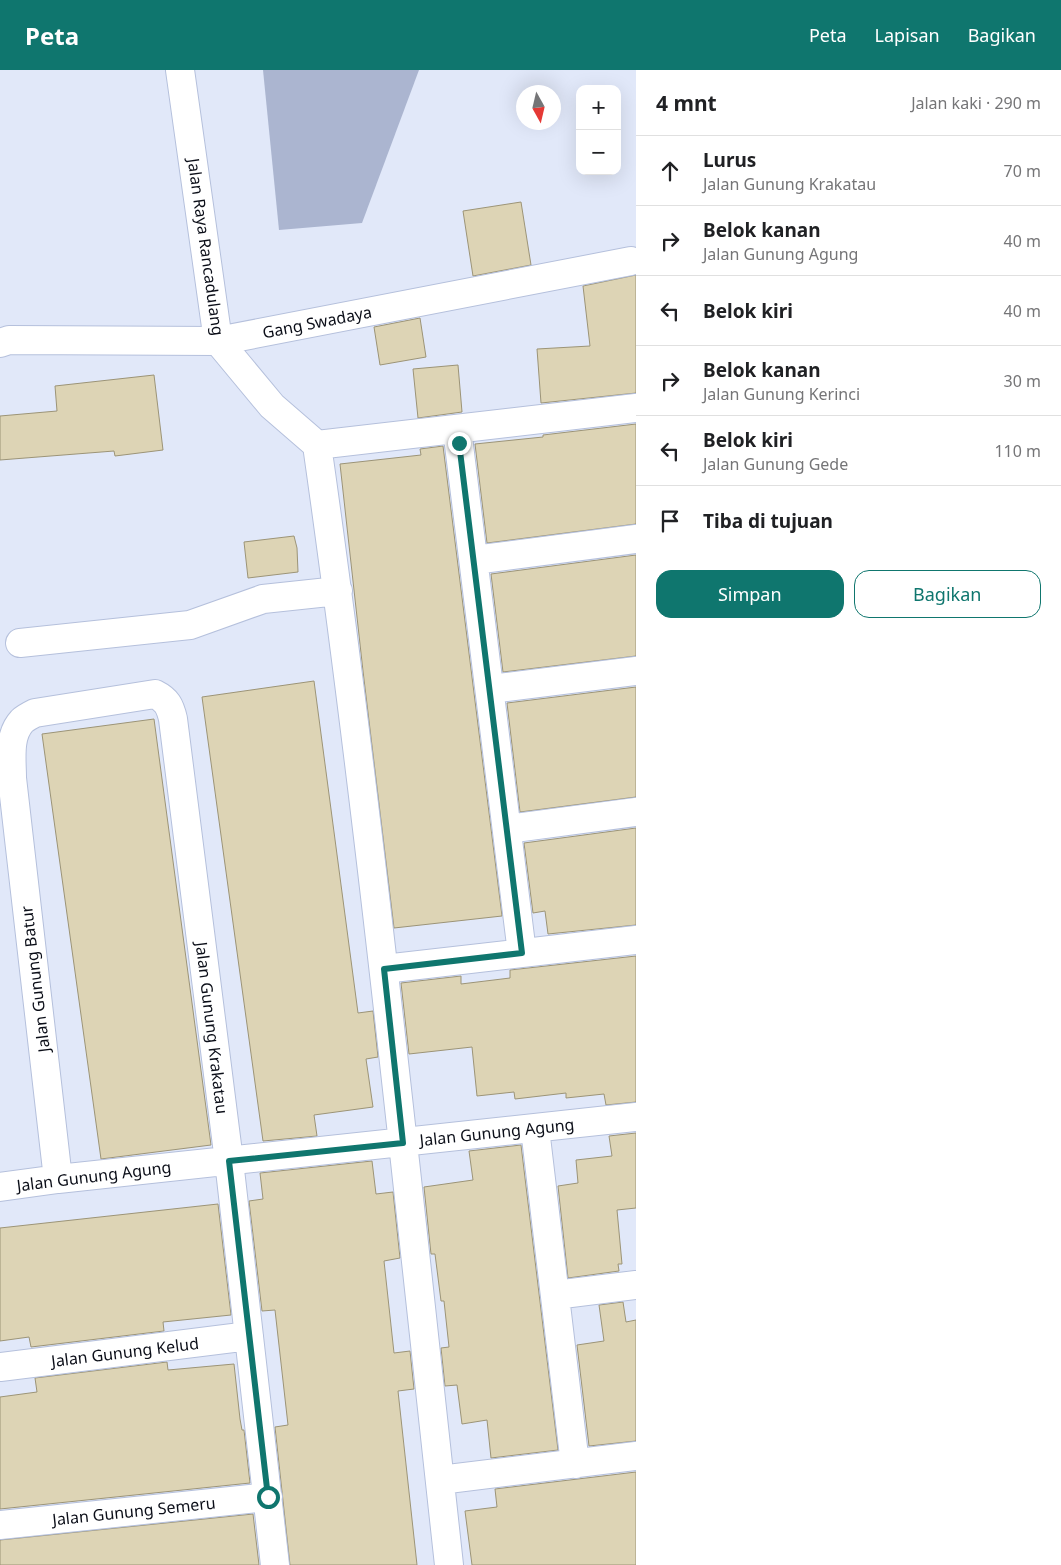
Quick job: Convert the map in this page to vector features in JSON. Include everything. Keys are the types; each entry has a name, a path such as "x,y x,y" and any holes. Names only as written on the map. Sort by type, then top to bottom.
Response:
{"street":[{"name":"Jalan Raya Rancadulang","path":"180,70 218,341 272,406 317,445"},
{"name":"Gang Swadaya","path":"0,343 9,340 218,341 631,261"},
{"path":"449,1565 384,969 338,591 317,445 636,408"},
{"path":"457,429 522,953"},
{"path":"474,560 636,539"},
{"path":"20,643 190,625 263,599 338,591"},
{"path":"490,689 636,671"},
{"name":"Jalan Gunung Krakatau","path":"6,779 14,734 22,720 35,713 155,694 163,698 170,705 229,1161 276,1565"},
{"name":"Jalan Gunung Batur","path":"6,779 58,1179"},
{"path":"507,829 636,812"},
{"path":"384,969 636,940"},
{"name":"Jalan Gunung Agung","path":"0,1188 58,1179 636,1117"},
{"path":"535,1129 575,1464"},
{"path":"555,1295 636,1285"},
{"name":"Jalan Gunung Kelud","path":"0,1367 249,1336"},
{"path":"440,1480 636,1456"},
{"name":"Jalan Gunung Semeru","path":"0,1525 268,1497"}],"shaded area":[{"path":"263,70 419,70 362,223 279,230"}],"building":[{"path":"521,202 531,265 473,276 463,211"},
{"path":"636,275 636,393 541,403 537,349 590,346 583,286"},
{"path":"420,318 426,357 380,365 374,327"},
{"path":"458,365 462,412 418,418 413,369"},
{"path":"154,375 163,450 115,456 114,451 0,460 0,416 57,411 55,386"},
{"path":"636,424 636,524 487,543 475,444"},
{"path":"443,446 502,916 394,928 340,464 421,455 420,449"},
{"path":"294,536 297,548 298,572 248,578 244,542"},
{"path":"636,555 636,656 503,672 491,574"},
{"path":"314,681 358,1013 373,1011 378,1057 366,1059 373,1107 314,1115 317,1136 263,1141 202,697"},
{"path":"636,687 636,797 520,812 507,703"},
{"path":"154,719 211,1145 101,1159 42,734"},
{"path":"636,828 636,925 548,934 545,911 533,913 524,843"},
{"path":"636,956 636,1102 606,1105 604,1094 566,1098 566,1093 515,1099 514,1092 477,1096 472,1047 409,1054 401,983 461,976 461,984 510,978 510,970"},
{"path":"636,1133 636,1208 617,1210 622,1264 618,1264 619,1271 568,1278 558,1186 578,1183 576,1160 612,1156 609,1136"},
{"path":"521,1145 558,1450 491,1458 487,1420 462,1424 457,1385 445,1386 441,1348 449,1347 444,1301 441,1301 435,1254 431,1254 424,1187 473,1180 469,1151"},
{"path":"372,1161 376,1194 393,1192 400,1258 384,1261 394,1353 410,1351 414,1389 398,1391 417,1565 290,1565 275,1427 288,1425 275,1310 262,1311 249,1201 263,1199 260,1173"},
{"path":"218,1204 231,1315 163,1322 164,1331 31,1347 29,1337 0,1341 0,1228"},
{"path":"623,1302 626,1322 636,1320 636,1441 589,1446 577,1345 604,1341 599,1305"},
{"path":"167,1362 168,1370 234,1364 250,1483 0,1509 0,1397 37,1392 35,1378"},
{"path":"636,1472 636,1565 472,1565 465,1511 497,1507 495,1489"},
{"path":"253,1514 259,1565 0,1565 0,1540"}],"route":[{"path":"268,1497 229,1161 403,1143 384,969 522,953 459,443"}]}
